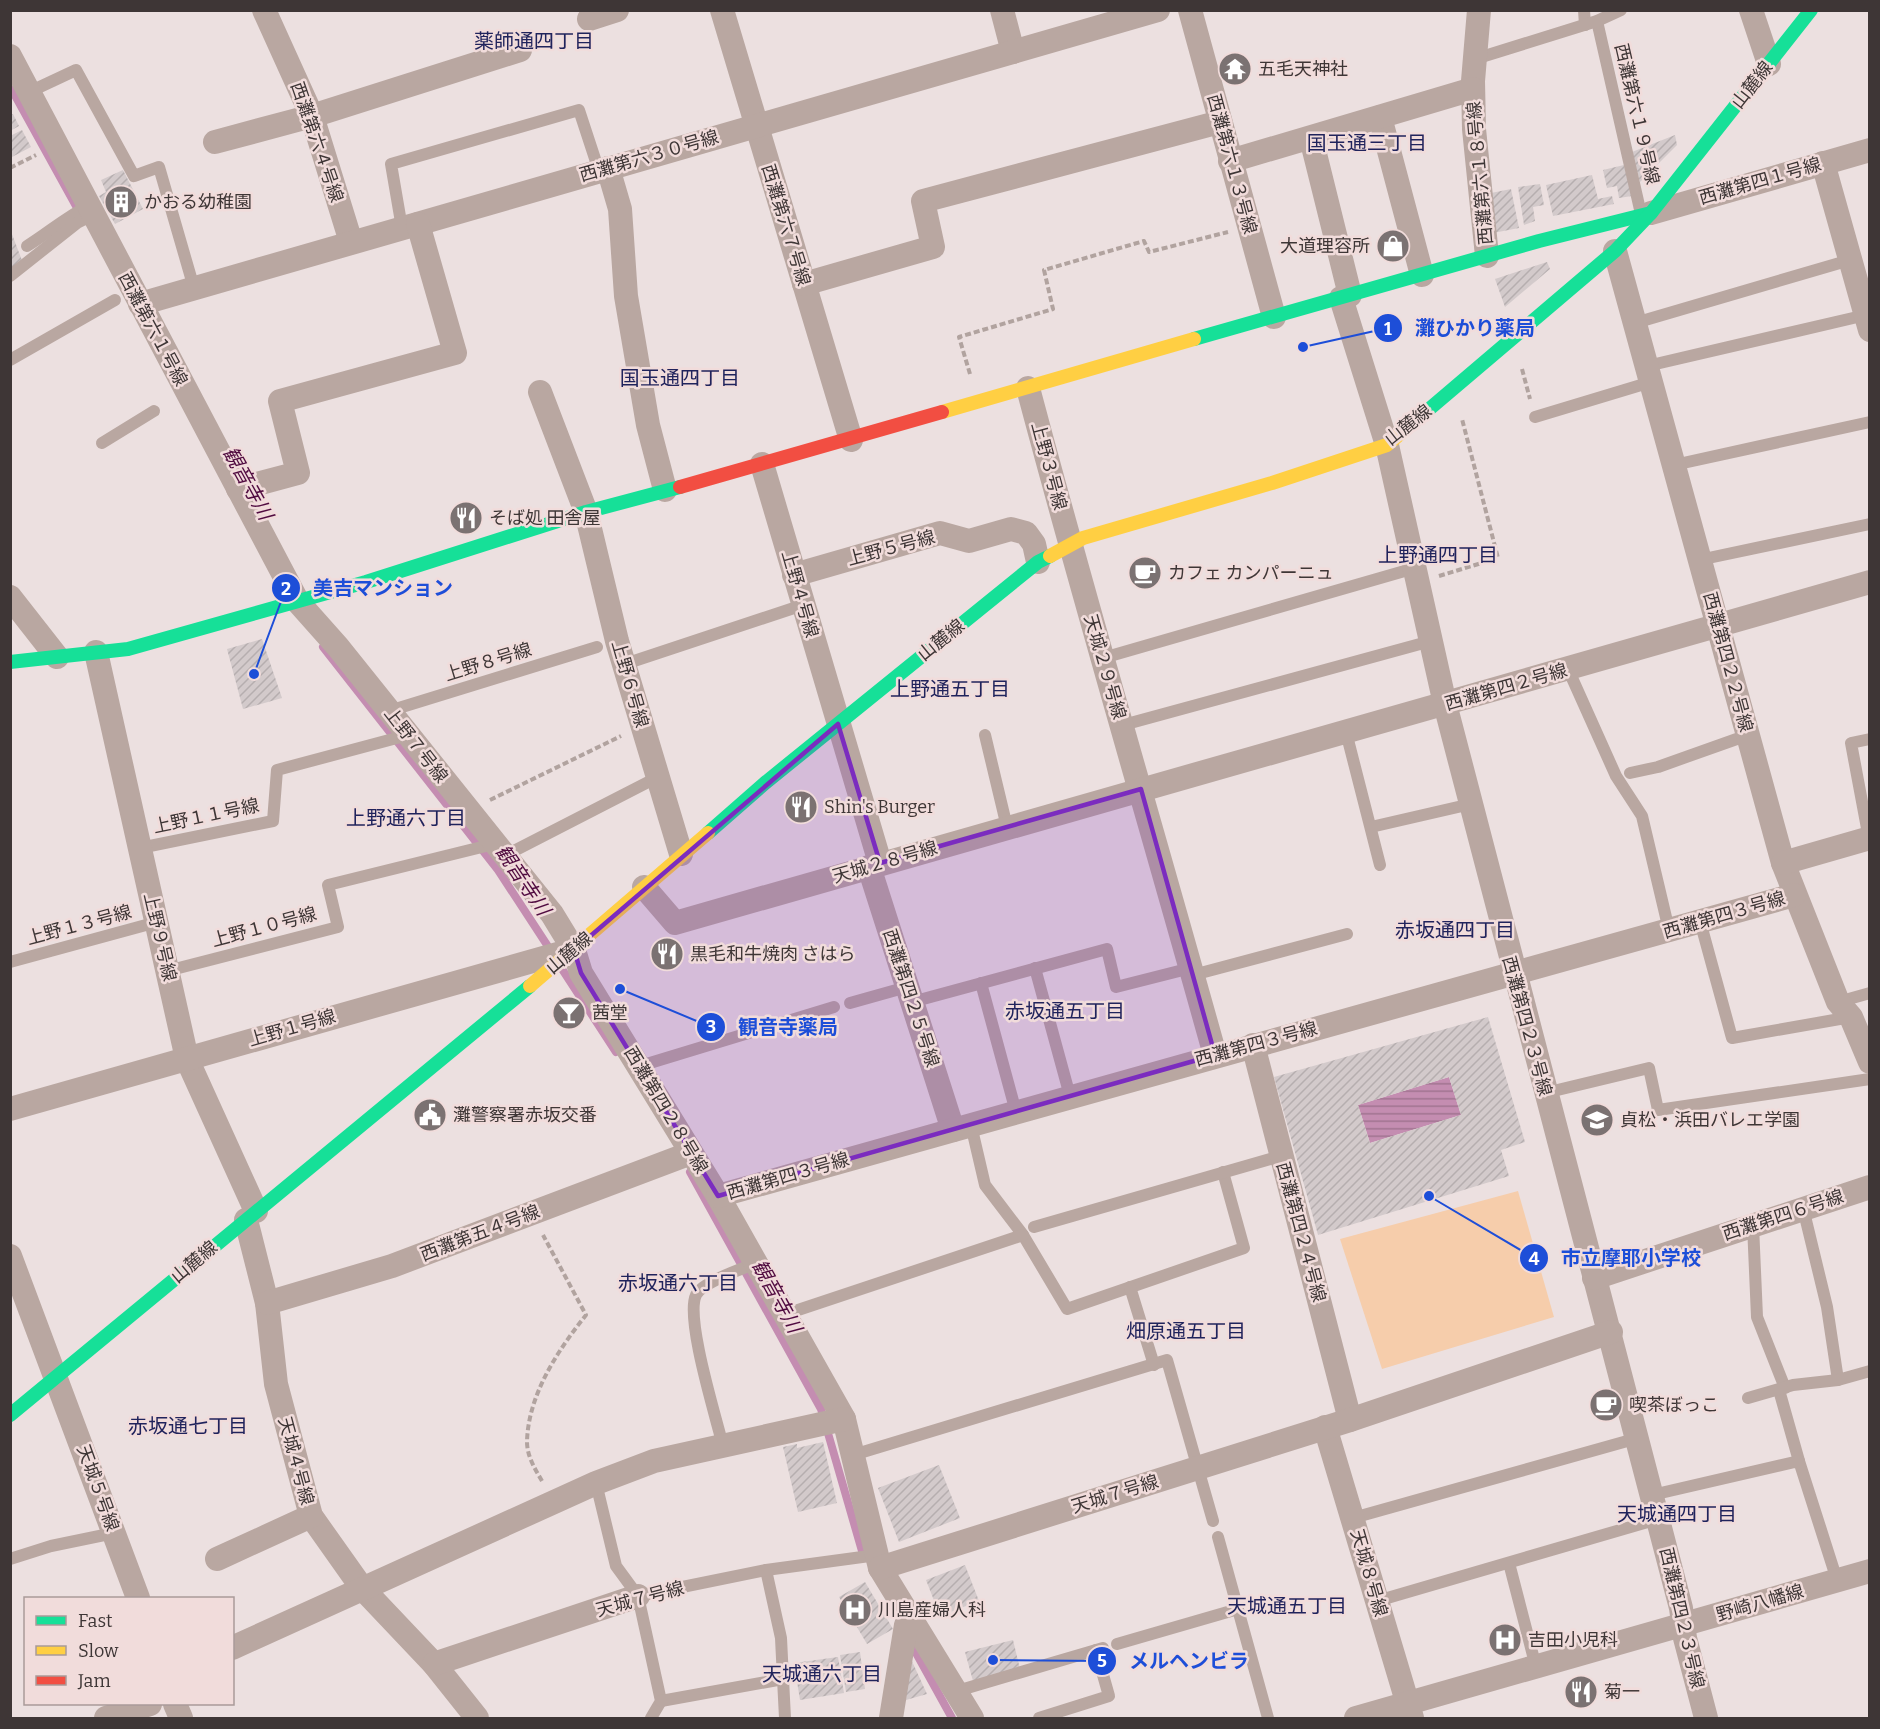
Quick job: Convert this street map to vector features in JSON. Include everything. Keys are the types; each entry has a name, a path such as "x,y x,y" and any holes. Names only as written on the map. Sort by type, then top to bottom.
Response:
{"main road":[{"name":"山麓線","path":"10,1415 681,854 1038,562 1083,538 1272,483 1387,445 1615,250 1811,10"},
{"path":"10,662 128,649 298,602 586,512 851,440 978,401 1487,256 1646,214"}],"street":[{"name":"西灘第六４号線","path":"264,10 312,116 351,242"},
{"path":"590,19 617,10"},
{"name":"西灘第六７号線","path":"722,10 851,440"},
{"path":"1002,10 1013,52"},
{"name":"西灘第六３０号線","path":"140,304 1158,10"},
{"name":"西灘第六１３号線","path":"1190,10 1274,317"},
{"name":"西灘第六１８号線","path":"1479,10 1473,89 1474,129 1487,256"},
{"path":"1751,10 1769,64"},
{"path":"215,142 312,116 520,50"},
{"name":"西灘第六１号線","path":"12,63 29,92 84,215 140,304 298,602"},
{"path":"1230,161 1473,89"},
{"path":"1380,117 1422,275"},
{"path":"804,284 933,247 923,201 1220,122"},
{"name":"西灘第四２３号線","path":"1311,138 1345,296 1387,445 1445,704 1545,1093 1594,1278 1611,1332 1706,1719"},
{"name":"西灘第四１号線","path":"1646,214 1869,150"},
{"path":"1823,163 1850,260 1866,307"},
{"path":"604,169 620,209 626,296 646,413 664,490"},
{"path":"238,489 298,473 280,401 455,353 410,226"},
{"name":"西灘第四２２号線","path":"1615,250 1783,863 1794,895 1869,1062"},
{"name":"上野３号線","path":"1028,388 1070,545"},
{"name":"上野６号線","path":"540,392 586,512 616,641 625,664 656,778 681,854"},
{"name":"上野４号線","path":"762,464 838,724 874,865"},
{"name":"上野５号線","path":"794,575 940,533 969,541 1011,529 1026,533 1034,543 1038,562"},
{"name":"天城２９号線","path":"1070,545 1141,789"},
{"name":"西灘第四２号線","path":"1141,789 1869,582"},
{"path":"10,597 57,657"},
{"name":"上野７号線","path":"298,602 338,646 497,849 552,914 564,952"},
{"name":"上野９号線","path":"96,652 187,1059 251,1215"},
{"path":"1141,789 1215,1055"},
{"name":"天城２８号線","path":"644,887 675,923 1141,789"},
{"name":"西灘第四３号線","path":"1783,863 1869,839"},
{"name":"西灘第四２５号線","path":"874,865 910,995 962,1127"},
{"name":"西灘第四３号線","path":"718,1196 1215,1055 1794,895"},
{"name":"上野１号線","path":"10,1109 564,952"},
{"name":"西灘第四２８号線","path":"564,952 581,973 640,1066 786,1314 833,1422 853,1455 874,1560 908,1622 957,1691 972,1719"},
{"name":"西灘第四２４号線","path":"1253,1045 1350,1420"},
{"name":"西灘第五４号線","path":"267,1303 392,1266 690,1153"},
{"name":"西灘第四６号線","path":"1594,1278 1869,1187"},
{"name":"天城４号線","path":"251,1215 267,1303 276,1384 311,1516 362,1588 434,1664 477,1719"},
{"name":"天城５号線","path":"10,1256 137,1597"},
{"path":"1350,1420 1611,1332"},
{"name":"天城７号線","path":"874,1560 1198,1467 1350,1420"},
{"path":"234,1647 555,1501 654,1461 833,1422"},
{"name":"天城８号線","path":"1325,1427 1410,1711"},
{"path":"217,1559 311,1516"},
{"name":"野崎八幡線","path":"1356,1719 1410,1711 1536,1666 1869,1571"},
{"name":"天城７号線","path":"434,1664 638,1596"},
{"path":"891,1719 908,1622"},
{"path":"106,1719 147,1705"},
{"path":"175,1705 181,1719"}],"lane":[{"name":"西灘第六１９号線","path":"1584,10 1591,23 1646,214"},
{"path":"1475,59 1591,23 1621,10"},
{"path":"29,92 76,70 134,176 159,167 194,288"},
{"path":"410,226 391,164 579,110 604,169"},
{"path":"27,246 84,215"},
{"path":"10,276 84,215"},
{"path":"1635,323 1850,260"},
{"path":"10,360 115,300"},
{"path":"1535,417 1649,374 1866,307"},
{"path":"102,443 154,411"},
{"path":"1674,465 1869,422"},
{"path":"1699,560 1869,524"},
{"path":"1103,658 1416,576"},
{"path":"625,664 803,605"},
{"path":"1123,725 1431,641"},
{"name":"上野８号線","path":"388,711 597,647"},
{"path":"1568,669 1616,776 1642,816 1669,930"},
{"path":"1346,732 1380,865"},
{"name":"上野１１号線","path":"140,848 273,821 277,770 407,735"},
{"path":"985,735 1007,827"},
{"path":"1630,773 1658,767 1748,735"},
{"path":"1869,739 1851,743 1869,839"},
{"name":"上野１０号線","path":"167,971 338,927 328,885 463,852 497,849 656,778"},
{"path":"1371,827 1471,804"},
{"path":"1700,921 1732,1038 1844,1010 1869,993"},
{"name":"上野１３号線","path":"10,962 157,922"},
{"path":"850,1003 981,983 1107,949 1116,987 1192,972 1347,933"},
{"path":"1035,968 1070,1096"},
{"path":"981,983 1016,1112"},
{"path":"640,1066 834,1007"},
{"path":"1545,1093 1649,1068 1658,1110 1869,1078"},
{"path":"962,1127 985,1185 1023,1235 1067,1309 1244,1248 1223,1172"},
{"path":"1034,1227 1281,1156"},
{"path":"1803,1208 1827,1307 1838,1380"},
{"path":"1754,1225 1757,1317 1782,1389 1799,1461 1837,1580"},
{"path":"786,1314 1023,1235"},
{"path":"723,1446 693,1324 695,1296 704,1286 755,1263"},
{"path":"1130,1287 1154,1365"},
{"path":"853,1455 1167,1360 1213,1521"},
{"path":"1748,1398 1782,1389 1838,1380 1869,1371"},
{"path":"1353,1518 1638,1438"},
{"path":"1652,1495 1799,1461"},
{"path":"596,1483 616,1566 638,1596 661,1701 651,1719"},
{"path":"1377,1601 1658,1519"},
{"path":"10,1559 51,1546 114,1533"},
{"path":"1218,1537 1268,1719"},
{"name":"天城７号線","path":"638,1596 766,1570 853,1558 874,1560"},
{"path":"1509,1563 1536,1666"},
{"path":"766,1570 782,1638 785,1719"},
{"path":"1117,1644 1238,1609"},
{"path":"957,1691 1100,1649 1109,1696 1039,1719"},
{"path":"661,1701 783,1679"}],"path":[{"path":"10,168 42,152"},
{"path":"978,401 959,337 1053,309 1044,270 1144,241 1149,252 1249,226"},
{"path":"1519,360 1535,417"},
{"path":"1416,576 1498,558 1459,410"},
{"path":"468,811 585,756 642,725"},
{"path":"531,1214 586,1315 563,1344 547,1372 533,1411 527,1442 530,1460 555,1501"}],"highlighted area":[{"path":"838,724 880,863 1141,789 1215,1055 718,1196 581,973 574,950"}],"shaded area":[{"path":"1449,1077 1461,1115 1370,1143 1358,1105"},
{"path":"1518,1191 1554,1317 1382,1369 1340,1239"}],"building":[{"path":"13,114 19,126 10,131 10,115"},
{"path":"22,130 31,147 10,158 10,136"},
{"path":"1675,135 1677,145 1640,182 1632,152"},
{"path":"1624,165 1632,196 1619,198 1617,186 1607,188 1603,170"},
{"name":"かおる幼稚園","path":"123,170 143,209 115,224 99,196 106,192 101,180"},
{"path":"1592,175 1598,199 1612,196 1614,204 1553,216 1546,185"},
{"path":"1540,184 1544,205 1533,207 1535,221 1524,225 1518,187"},
{"path":"1511,189 1519,228 1493,233 1486,194"},
{"path":"10,229 23,263 10,268"},
{"path":"1547,262 1550,269 1505,307 1495,279"},
{"path":"262,639 282,698 243,709 227,649"},
{"path":"1488,1017 1525,1142 1501,1150 1509,1176 1318,1235 1274,1077","holes":["1449,1077 1461,1115 1370,1143 1358,1105"]},
{"path":"823,1442 837,1503 798,1512 783,1447 797,1444 797,1448"},
{"path":"939,1465 960,1518 899,1542 878,1488"},
{"path":"965,1565 979,1601 940,1616 926,1580"},
{"path":"865,1582 893,1629 867,1644 839,1597"},
{"path":"1013,1640 1020,1669 973,1681 965,1652"},
{"path":"860,1652 865,1689 846,1692 840,1655"},
{"path":"838,1657 844,1693 800,1700 794,1663"},
{"path":"910,1657 927,1694 906,1700"}],"waterway":[{"name":"観音寺川","path":"12,90 81,215"},
{"name":"観音寺川","path":"323,647 498,870 551,951"},
{"name":"観音寺川","path":"562,969 616,1052"},
{"name":"観音寺川","path":"690,1172 821,1409 864,1558"},
{"name":"観音寺川","path":"910,1642 952,1718"}],"traffic: fast":[{"path":"1414,422 1615,251 1651,213 1811,10"},
{"path":"1194,339 1539,241 1651,213"},
{"path":"10,662 128,649 366,582 586,512 680,487"},
{"path":"708,833 765,783 1038,562 1050,556"},
{"path":"10,1415 530,986"}],"traffic: slow":[{"path":"942,412 1194,339"},
{"path":"1050,556 1083,538 1272,483 1387,445 1414,422"},
{"path":"530,986 708,833"}],"traffic: jam":[{"path":"680,487 942,412"}],"place":[{"name":"五毛天神社","path":"1235,69"},
{"name":"かおる幼稚園","path":"121,202"},
{"name":"大道理容所","path":"1393,246"},
{"name":"灘ひかり薬局","path":"1303,347"},
{"name":"そば処 田舎屋","path":"466,518"},
{"name":"カフェ カンパーニュ","path":"1145,573"},
{"name":"美吉マンション","path":"254,674"},
{"name":"Shin's Burger","path":"801,807"},
{"name":"黒毛和牛焼肉 さはら","path":"667,954"},
{"name":"観音寺薬局","path":"620,989"},
{"name":"茜堂","path":"569,1013"},
{"name":"灘警察署赤坂交番","path":"430,1115"},
{"name":"貞松・浜田バレエ学園","path":"1597,1120"},
{"name":"市立摩耶小学校","path":"1429,1196"},
{"name":"喫茶ぼっこ","path":"1606,1405"},
{"name":"川島産婦人科","path":"855,1610"},
{"name":"吉田小児科","path":"1505,1640"},
{"name":"メルヘンビラ","path":"993,1660"},
{"name":"菊一","path":"1581,1692"}],"district":[{"name":"薬師通四丁目","path":"534,41"},
{"name":"国玉通三丁目","path":"1367,143"},
{"name":"国玉通四丁目","path":"680,378"},
{"name":"上野通四丁目","path":"1438,555"},
{"name":"上野通五丁目","path":"950,689"},
{"name":"上野通六丁目","path":"406,818"},
{"name":"赤坂通四丁目","path":"1455,930"},
{"name":"赤坂通五丁目","path":"1065,1011"},
{"name":"赤坂通六丁目","path":"678,1283"},
{"name":"畑原通五丁目","path":"1186,1331"},
{"name":"赤坂通七丁目","path":"188,1426"},
{"name":"天城通四丁目","path":"1677,1514"},
{"name":"天城通五丁目","path":"1287,1606"},
{"name":"天城通六丁目","path":"822,1674"}]}
